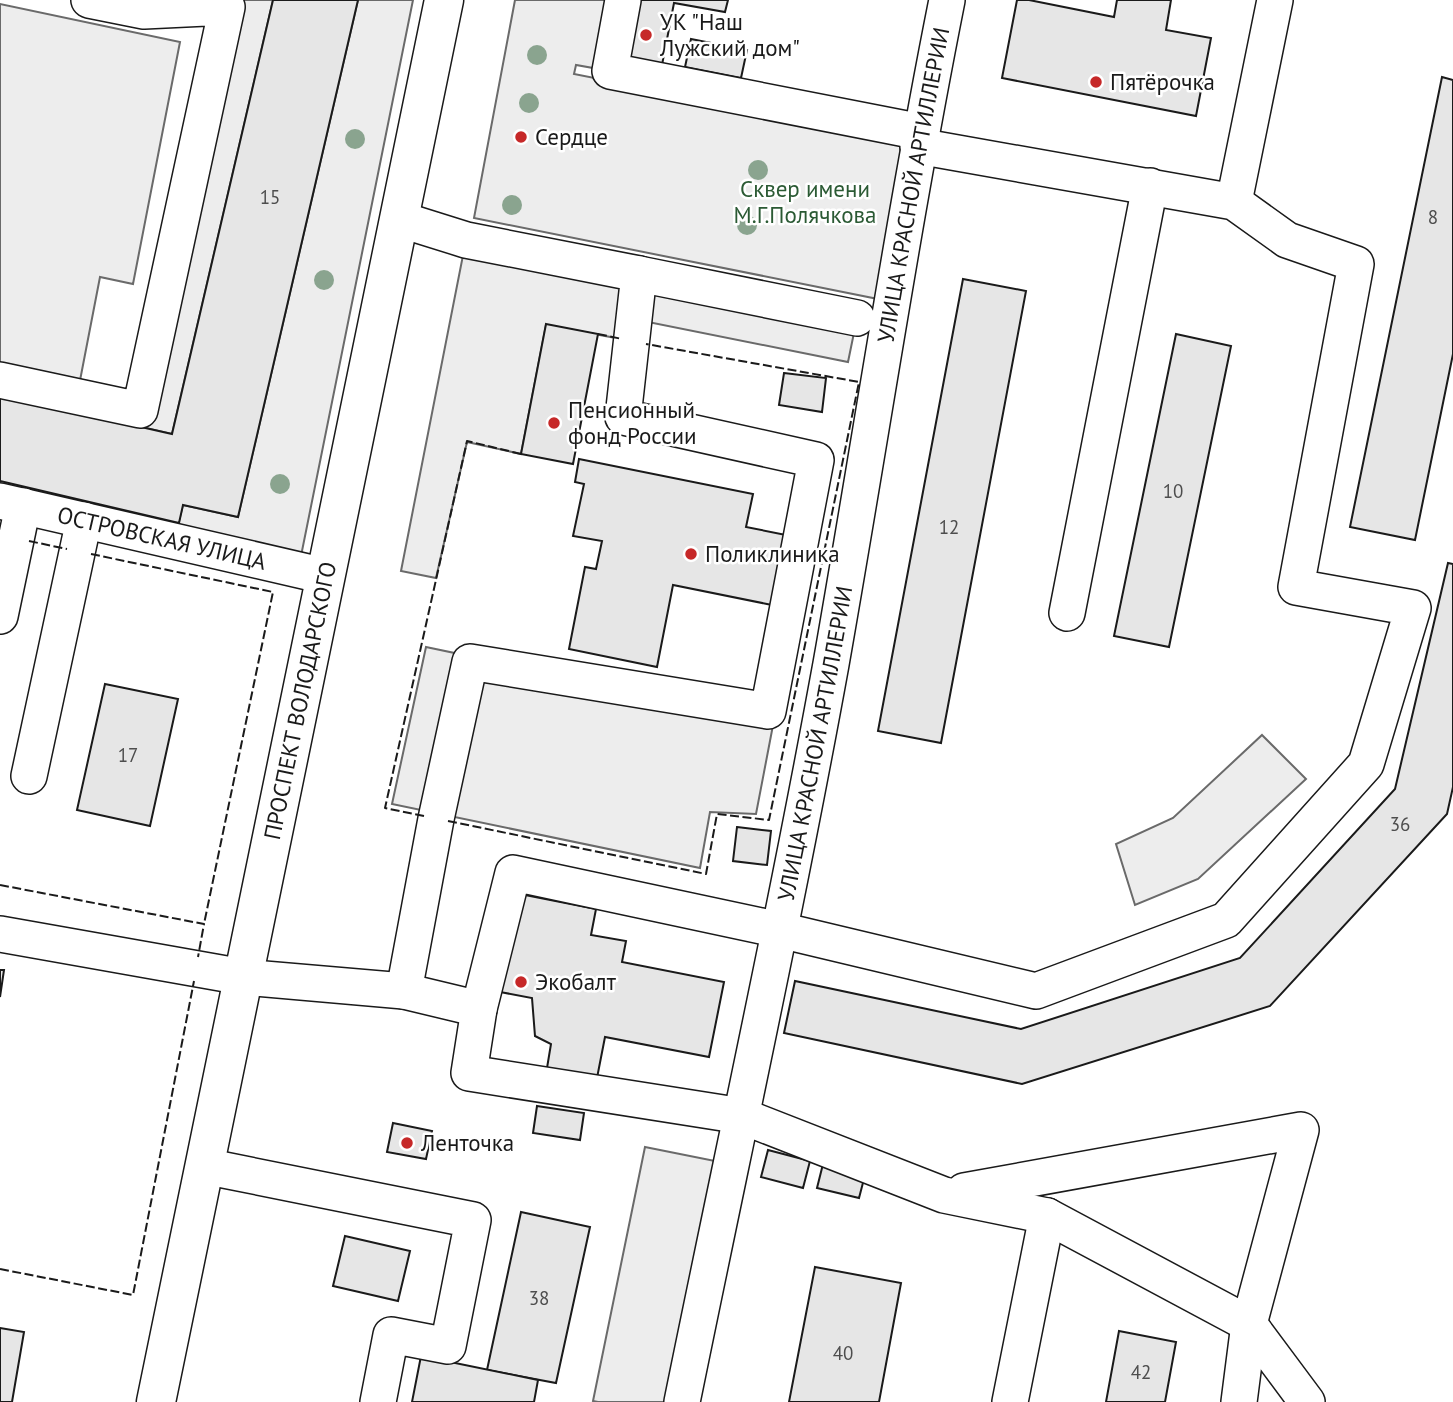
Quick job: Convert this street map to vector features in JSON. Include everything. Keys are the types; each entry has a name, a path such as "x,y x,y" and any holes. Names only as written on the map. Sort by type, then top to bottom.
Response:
{"main road":[{"name":"ПРОСПЕКТ ВОЛОДАРСКОГО","path":"156,1402 443,0"}],"street":[{"path":"0,380 140,410 228,6 144,11 89,0"},
{"path":"623,0 610,71 912,137 1234,202 1287,240 1356,264 1296,587 1413,608 1366,764 1226,920 1036,991 780,930 513,873 479,1009 468,1073 742,1116 944,1195 1046,1216 1249,1324 1307,1402"},
{"name":"УЛИЦА КРАСНОЙ АРТИЛЛЕРИИ","path":"682,1402 780,930 830,665 912,137 947,0"},
{"path":"1234,202 1275,0"},
{"path":"1067,613 1150,186"},
{"path":"398,219 466,240 857,318"},
{"path":"404,991 436,819 470,662 768,711 816,460 623,417 639,274"},
{"path":"0,616 11,504"},
{"name":"ОСТРОВСКАЯ УЛИЦА","path":"11,504 326,576"},
{"path":"29,776 84,520"},
{"path":"0,934 243,977 404,991 479,1009"},
{"path":"944,1195 1301,1130 1249,1324 1239,1402"},
{"path":"204,1166 473,1220 447,1346 391,1335 378,1402"},
{"path":"1010,1402 1046,1216"}],"shaded area":[{"path":"229,0 273,0 172,434 0,395 0,4 180,42 133,284 100,277 77,396 139,410"},
{"path":"358,0 413,0 301,556 177,529 183,505 238,517"},
{"name":"Сквер имени М.Г.Полячкова","path":"515,0 623,0 610,71 576,65 574,74 908,140 878,299 474,218"},
{"path":"466,240 639,274 632,341 546,325 521,454 467,442 436,578 401,571"},
{"path":"657,277 857,318 848,362 648,322"},
{"path":"426,647 774,720 756,814 710,812 700,868 392,804"},
{"path":"1262,735 1306,779 1198,879 1135,905 1116,844 1173,818"},
{"path":"645,1147 730,1164 682,1402 598,1402 593,1401"}],"building":[{"path":"273,0 358,0 238,517 183,505 179,523 0,481 0,395 172,434"},
{"name":"УК \"Наш Лужский дом\"","path":"632,0 728,0 725,12 674,3 662,65 621,57"},
{"path":"1017,0 1114,17 1117,0 1171,0 1166,30 1211,38 1196,116 1002,78"},
{"path":"691,39 747,50 741,78 685,67"},
{"path":"1442,77 1453,80 1453,354 1415,540 1350,527"},
{"path":"963,279 1026,291 941,743 878,731"},
{"name":"Пенсионный фонд России","path":"546,324 598,334 573,464 521,454"},
{"path":"1176,334 1231,346 1169,647 1114,636"},
{"path":"784,373 826,378 822,412 779,405"},
{"name":"Поликлиника","path":"579,459 753,494 746,527 786,535 772,605 673,585 657,667 569,649 585,567 596,569 602,541 573,536 584,484 575,482"},
{"path":"1448,563 1453,564 1453,787 1447,814 1270,1006 1022,1084 784,1033 795,981 1021,1029 1240,958 1395,789"},
{"path":"105,684 178,699 150,826 77,810"},
{"path":"737,827 771,831 767,865 733,861"},
{"path":"520,894 596,909 591,935 626,941 622,962 724,982 709,1057 605,1037 597,1078 547,1068 551,1044 535,1036 532,998 500,992"},
{"path":"0,970 4,970 0,997"},
{"path":"537,1106 584,1113 580,1140 533,1133"},
{"path":"393,1123 432,1131 426,1159 387,1152"},
{"path":"768,1150 810,1161 803,1188 761,1177"},
{"path":"823,1164 865,1175 859,1198 817,1188"},
{"path":"521,1212 590,1227 556,1383 487,1370"},
{"path":"345,1236 410,1251 398,1301 333,1286"},
{"path":"815,1267 901,1283 879,1402 789,1402"},
{"path":"0,1328 24,1332 12,1402 0,1402"},
{"path":"1119,1331 1176,1342 1165,1402 1106,1402"},
{"path":"421,1356 538,1380 534,1402 412,1402"}],"fence":[{"path":"598,334 622,339"},
{"path":"448,821 706,874 717,814 769,820 859,382 646,344"},
{"path":"424,816 385,808 467,441 521,454"},
{"path":"29,541 67,549"},
{"path":"91,554 273,592 204,924"},
{"path":"0,885 204,924 198,957"},
{"path":"0,1269 133,1295 194,981"}],"place":[{"name":"УК \"Наш Лужский дом\"","path":"646,35"},
{"name":"Пятёрочка","path":"1096,82"},
{"name":"Сердце","path":"521,137"},
{"name":"Пенсионный фонд России","path":"554,423"},
{"name":"Поликлиника","path":"691,554"},
{"name":"Экобалт","path":"521,982"},
{"name":"Ленточка","path":"407,1143"}]}
